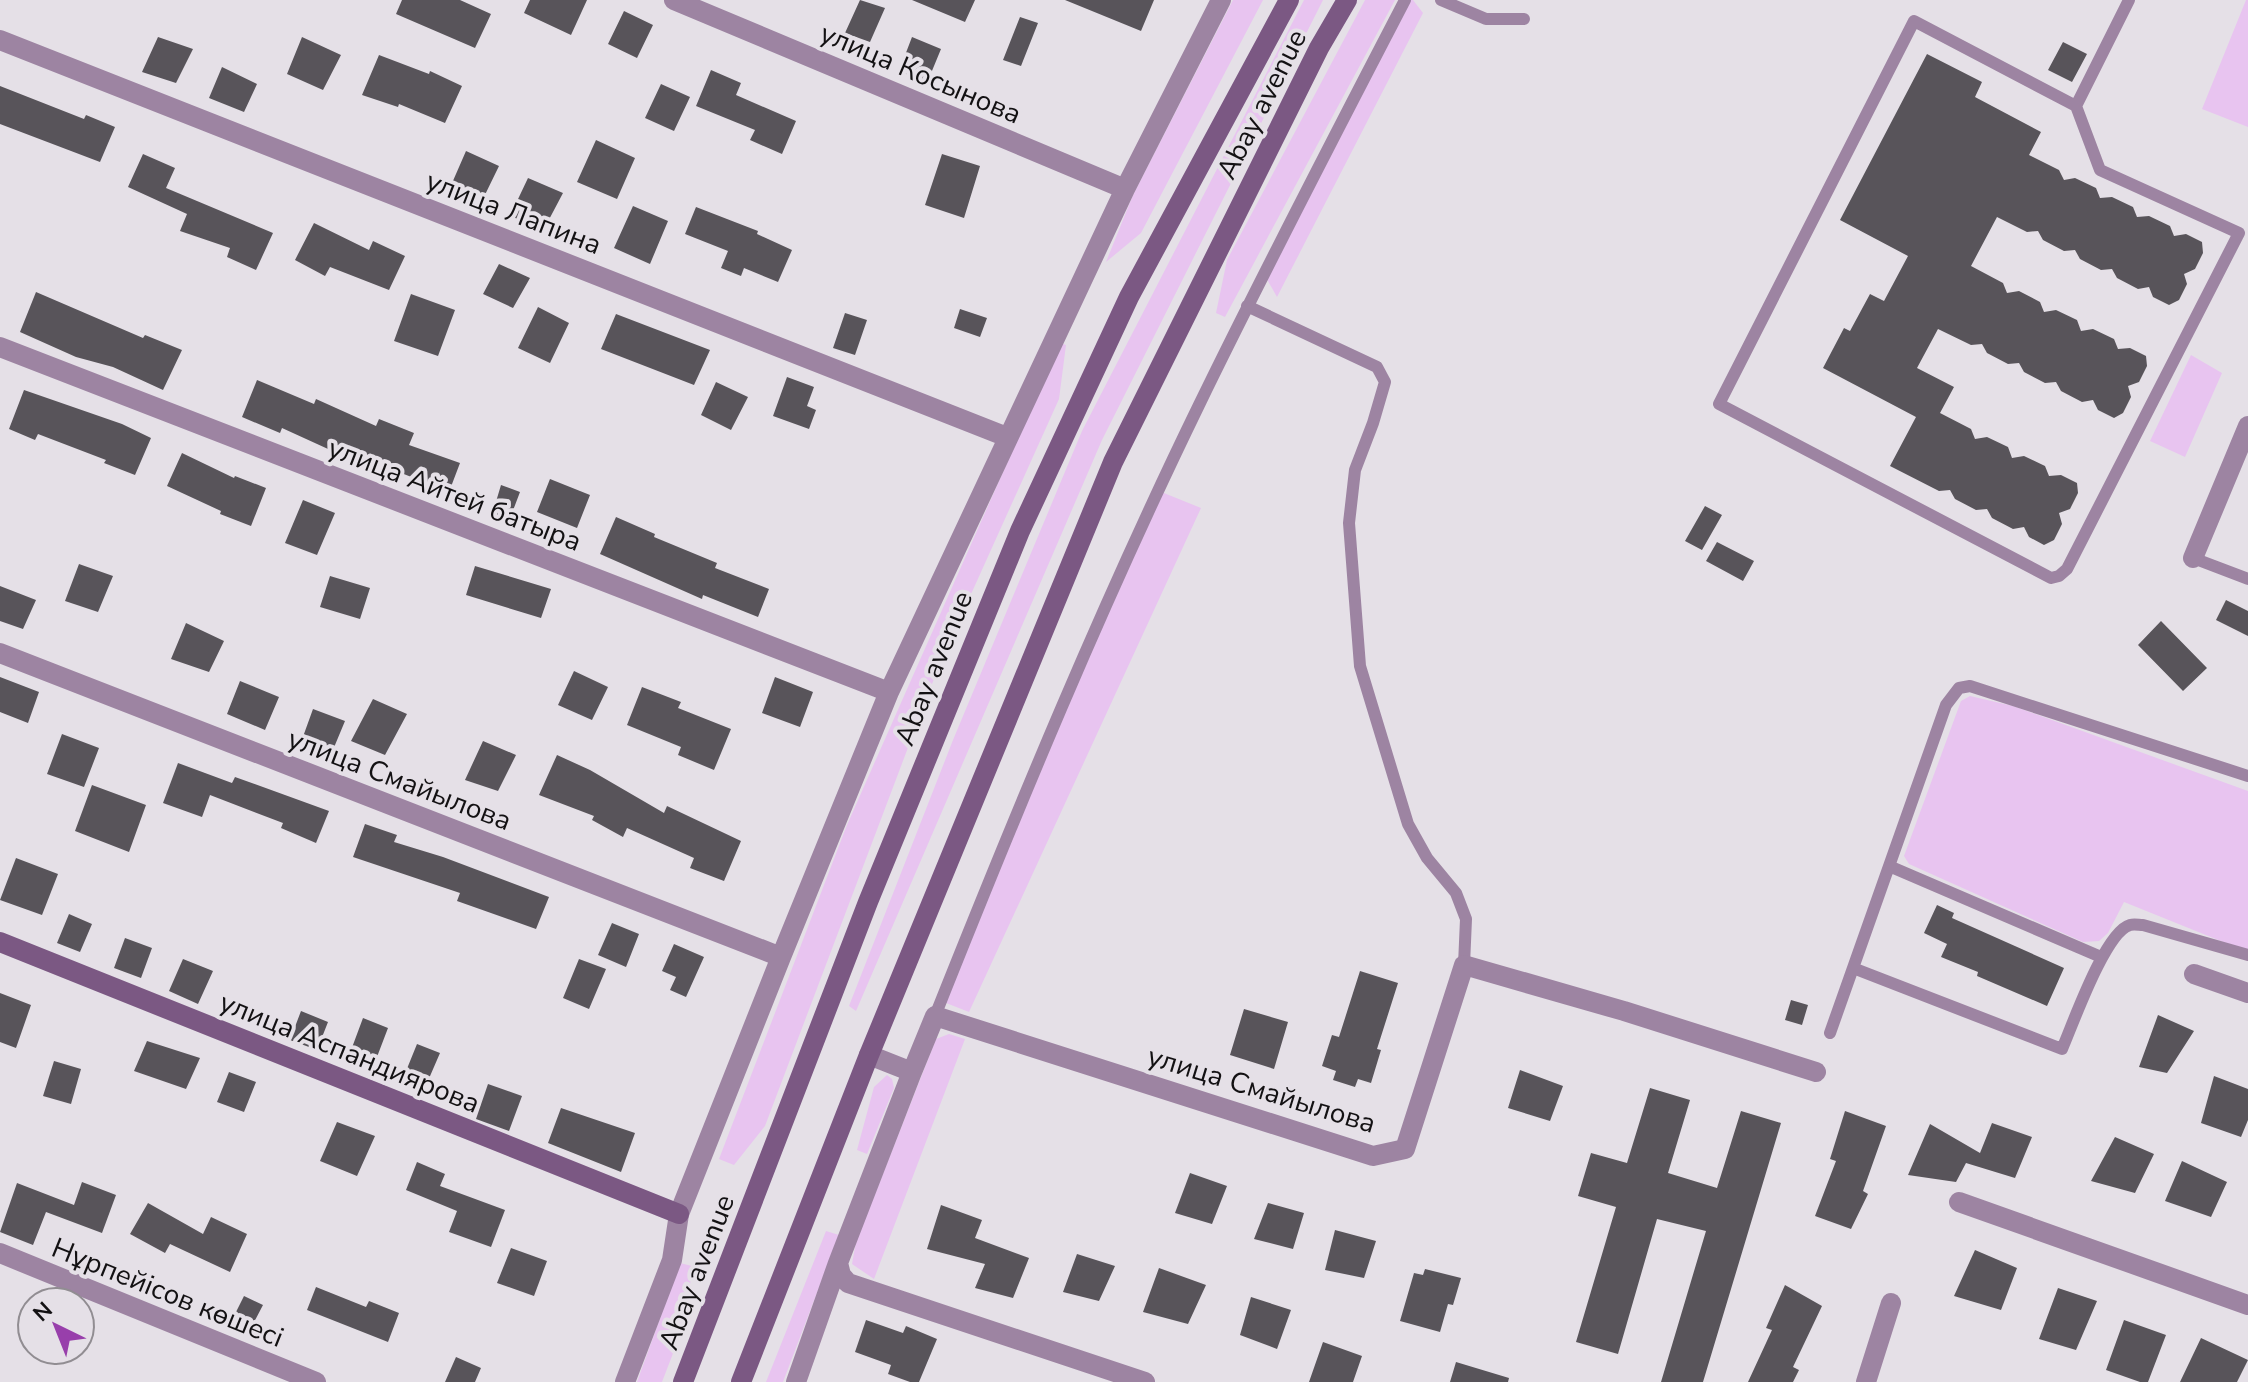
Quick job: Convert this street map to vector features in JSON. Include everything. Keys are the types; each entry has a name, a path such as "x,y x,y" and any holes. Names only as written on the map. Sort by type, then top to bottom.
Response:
{"main road":[{"name":"Abay avenue","path":"683,1382 868,902 1020,531 1129,297 1289,0"},
{"name":"Abay avenue","path":"741,1382 869,1055 1113,462 1319,48 1347,0"},
{"name":"улица Аспандиярова","path":"0,942 679,1214"}],"street":[{"name":"улица Косынова","path":"674,0 1125,189"},
{"path":"625,1382 672,1260 679,1214 889,692 1125,189 1221,0"},
{"name":"улица Лапина","path":"0,40 1007,437"},
{"name":"улица Айтей батыра","path":"0,347 889,692"},
{"path":"2193,558 2248,426"},
{"name":"улица Смайылова","path":"0,653 781,957"},
{"path":"1464,965 1624,1011 1816,1072"},
{"name":"улица Смайылова","path":"935,1016 1373,1156 1405,1149 1464,965"},
{"path":"2194,974 2248,993"},
{"path":"796,1382 838,1263 935,1016"},
{"path":"869,1055 912,1072"},
{"path":"1959,1202 2248,1305"},
{"name":"Нұрпейісов көшесі","path":"0,1253 316,1382"},
{"path":"838,1263 841,1275 854,1286 1145,1382"},
{"path":"1866,1382 1891,1303"}],"lane":[{"path":"935,1016 1103,612 1247,306 1405,0"},
{"path":"1441,0 1486,19 1524,19"},
{"path":"2076,106 1914,21 1719,404 2051,578 2067,569 2239,233 2100,170 2076,106 2129,0"},
{"path":"1247,306 1377,367 1385,382 1355,470 1349,523 1360,666 1408,824 1427,858 1456,893 1466,919 1464,965"},
{"path":"2193,558 2248,579"},
{"path":"1830,1033 1946,705 1959,688 1970,686 2248,776"},
{"path":"1889,866 2101,957"},
{"path":"1853,968 2062,1049 2101,957 2117,934 2130,925 2143,925 2248,955"}],"shaded area":[{"path":"1233,0 1263,0 1141,233 1106,262 1133,195"},
{"path":"1304,0 1323,0 1102,440 856,1011 849,1006 953,740 1082,431"},
{"path":"1365,0 1395,0 1225,317 1216,313 1227,260"},
{"path":"1405,0 1413,0 1423,13 1277,297 1264,274"},
{"path":"2248,0 2248,127 2202,109"},
{"path":"1060,343 1066,345 1059,399 940,663 765,1126 734,1165 719,1159 847,825"},
{"path":"2191,355 2222,373 2185,457 2150,441"},
{"path":"1159,491 1201,508 969,1012 941,1001"},
{"path":"1970,696 2013,706 2248,791 2248,952 2124,902 2108,933 2099,941 2083,942 1909,864 1904,856 1961,701"},
{"path":"949,1034 965,1039 874,1279 852,1264 856,1242 936,1039"},
{"path":"887,1075 892,1079 894,1088 867,1154 857,1150 874,1087"},
{"path":"826,1231 839,1235 783,1382 766,1382"},
{"path":"680,1263 692,1266 687,1317 662,1382 637,1382"}],"building":[{"path":"402,0 460,0 491,14 475,48 396,14"},
{"path":"530,0 587,0 571,35 524,13"},
{"path":"860,0 885,8 870,42 845,33"},
{"path":"912,0 975,0 965,22"},
{"path":"1065,0 1154,0 1141,31"},
{"path":"624,11 653,25 637,58 608,44"},
{"path":"1020,17 1038,23 1021,66 1003,60"},
{"path":"158,37 193,49 176,83 142,72"},
{"path":"302,37 341,55 323,90 287,74"},
{"path":"912,37 941,49 927,83 899,71"},
{"path":"2063,42 2087,54 2072,82 2048,70"},
{"path":"1927,54 1982,82 1975,97 2041,132 2029,155 2059,170 2064,180 2075,178 2096,188 2100,198 2112,197 2133,207 2137,217 2149,216 2170,226 2174,236 2186,234 2202,242 2203,253 2195,269 2184,274 2187,284 2179,300 2169,305 2153,297 2149,287 2138,289 2117,278 2112,269 2101,270 2080,259 2075,250 2064,251 2043,240 2038,231 2027,232 1997,217 1971,266 2003,283 2007,293 2019,291 2040,302 2044,312 2056,310 2077,320 2081,331 2093,329 2114,339 2118,349 2130,348 2146,356 2147,366 2139,382 2128,386 2131,397 2123,413 2114,418 2098,410 2093,400 2082,402 2061,391 2056,382 2045,383 2024,372 2019,363 2008,364 1987,353 1982,344 1971,345 1938,329 1917,368 1954,387 1940,413 1971,429 1975,439 1987,437 2008,447 2012,458 2024,456 2045,466 2049,476 2061,475 2077,483 2078,493 2070,509 2059,513 2062,524 2054,540 2044,545 2029,537 2024,527 2013,529 1992,518 1987,509 1976,510 1955,499 1950,490 1939,491 1890,466 1916,417 1823,368 1844,328 1850,331 1870,294 1884,301 1908,256 1840,220"},
{"path":"379,55 429,74 430,71 462,86 445,123 399,104 398,107 362,95"},
{"path":"222,67 257,84 244,112 209,98"},
{"path":"711,70 741,83 736,95 796,121 782,154 750,140 755,130 696,106"},
{"path":"661,84 690,97 674,131 645,118"},
{"path":"0,86 84,119 86,115 115,127 100,162 0,124"},
{"path":"596,140 635,158 617,199 577,182"},
{"path":"466,151 499,166 480,205 449,190"},
{"path":"143,154 175,168 166,188 273,233 256,270 227,257 230,248 180,231 187,214 128,187"},
{"path":"942,154 980,166 964,218 925,205"},
{"path":"528,178 563,193 544,229 510,216"},
{"path":"633,206 668,221 650,264 614,248"},
{"path":"696,207 758,231 757,234 792,250 778,282 744,268 741,276 721,268 728,251 685,234"},
{"path":"314,223 369,250 373,241 405,256 389,290 330,267 325,276 295,260"},
{"path":"499,264 530,278 513,308 483,294"},
{"path":"36,292 143,338 145,335 182,350 163,390 113,367 76,357 20,332"},
{"path":"411,294 455,310 438,356 394,341"},
{"path":"538,307 569,323 550,363 518,348"},
{"path":"960,309 987,318 980,337 954,328"},
{"path":"845,313 867,320 855,355 833,348"},
{"path":"616,314 710,350 694,385 601,349"},
{"path":"787,377 814,387 807,406 816,410 809,429 773,416"},
{"path":"257,380 314,404 316,399 376,426 379,419 414,433 409,445 460,463 449,492 341,449 339,454 282,428 280,433 242,417"},
{"path":"716,382 748,397 731,430 701,415"},
{"path":"24,390 122,424 151,438 135,475 104,463 106,460 38,434 35,440 9,429"},
{"path":"182,453 234,478 266,488 251,526 220,514 221,511 167,486"},
{"path":"550,479 590,495 577,528 537,512"},
{"path":"501,485 520,492 509,521 492,515"},
{"path":"303,500 335,513 317,555 285,543"},
{"path":"1705,506 1722,515 1702,550 1685,541"},
{"path":"616,517 655,534 654,537 717,563 715,568 769,589 758,617 703,595 702,599 600,554"},
{"path":"1717,542 1754,561 1743,581 1706,561"},
{"path":"79,564 113,576 98,612 65,601"},
{"path":"475,566 551,589 541,618 466,595"},
{"path":"330,576 370,588 360,619 320,607"},
{"path":"0,586 36,600 23,629 0,621"},
{"path":"2226,600 2248,611 2248,636 2216,620"},
{"path":"2161,621 2207,668 2183,691 2138,645"},
{"path":"186,623 224,641 209,672 171,659"},
{"path":"574,671 608,687 592,720 558,705"},
{"path":"0,677 39,692 28,723 0,712"},
{"path":"775,677 813,692 800,727 762,713"},
{"path":"240,681 279,697 265,730 227,714"},
{"path":"642,687 681,702 678,708 731,729 714,770 678,755 681,747 627,725"},
{"path":"373,699 407,714 385,755 351,741"},
{"path":"313,709 345,721 330,757 300,745"},
{"path":"62,734 99,748 84,787 47,774"},
{"path":"483,741 516,755 498,791 465,780"},
{"path":"557,755 590,770 664,813 667,806 741,841 724,881 690,868 694,858 627,828 623,837 592,820 594,816 539,795"},
{"path":"178,763 232,783 235,777 329,811 316,843 281,828 283,823 210,795 202,817 163,803"},
{"path":"92,785 146,805 129,852 75,831"},
{"path":"365,824 397,835 394,842 549,897 536,929 457,901 460,893 353,857"},
{"path":"16,858 58,874 42,915 0,900"},
{"path":"1937,905 1954,913 1952,918 2064,968 2047,1006 1941,957 1947,944 1924,933"},
{"path":"69,914 92,924 80,952 57,943"},
{"path":"612,923 639,934 626,967 598,955"},
{"path":"125,938 152,948 141,978 114,968"},
{"path":"674,944 704,957 686,997 670,990 676,977 662,971"},
{"path":"183,959 213,971 198,1004 169,991"},
{"path":"579,959 606,969 589,1009 563,998"},
{"path":"1360,971 1398,983 1377,1049 1381,1050 1371,1083 1358,1079 1355,1087 1333,1080 1336,1071 1322,1066 1332,1035 1339,1037"},
{"path":"0,993 31,1005 16,1048 0,1042"},
{"path":"1791,1000 1808,1005 1802,1025 1785,1020"},
{"path":"1244,1009 1288,1022 1274,1069 1230,1055"},
{"path":"301,1011 328,1022 317,1050 290,1040"},
{"path":"2158,1015 2194,1031 2167,1073 2139,1067"},
{"path":"363,1018 388,1028 372,1070 347,1061"},
{"path":"147,1041 200,1058 186,1089 134,1071"},
{"path":"417,1044 440,1053 424,1090 402,1081"},
{"path":"54,1061 81,1069 71,1104 43,1096"},
{"path":"1520,1070 1563,1086 1550,1121 1508,1108"},
{"path":"229,1072 256,1082 244,1112 217,1102"},
{"path":"2214,1076 2248,1089 2248,1120 2241,1137 2201,1123"},
{"path":"488,1084 522,1096 509,1131 476,1119"},
{"path":"1650,1088 1690,1100 1668,1173 1717,1188 1741,1111 1781,1123 1703,1382 1661,1382 1706,1231 1657,1219 1618,1354 1576,1342 1616,1207 1578,1196 1591,1153 1627,1163"},
{"path":"561,1108 635,1133 621,1172 548,1143"},
{"path":"1845,1111 1886,1126 1863,1191 1868,1194 1851,1229 1815,1216 1836,1161 1830,1159"},
{"path":"337,1122 375,1136 357,1176 320,1161"},
{"path":"1992,1123 2032,1137 2015,1178 1966,1163 1956,1182 1908,1175 1930,1124 1980,1153"},
{"path":"2115,1137 2154,1154 2135,1193 2091,1181"},
{"path":"2182,1161 2227,1182 2211,1217 2165,1201"},
{"path":"417,1162 445,1174 440,1186 505,1210 491,1247 449,1232 457,1211 406,1190"},
{"path":"1190,1173 1227,1186 1212,1224 1175,1213"},
{"path":"82,1182 116,1195 102,1233 46,1212 33,1245 0,1232 17,1183 74,1205"},
{"path":"148,1203 203,1234 211,1217 247,1234 230,1272 170,1244 165,1253 130,1234"},
{"path":"1268,1203 1304,1213 1293,1249 1254,1239"},
{"path":"941,1205 982,1220 975,1238 1029,1258 1013,1298 975,1288 985,1264 927,1249"},
{"path":"1335,1230 1376,1241 1364,1278 1325,1270"},
{"path":"511,1248 547,1261 534,1296 497,1283"},
{"path":"1975,1250 2017,1268 2001,1310 1954,1296"},
{"path":"1077,1254 1115,1266 1099,1301 1063,1292"},
{"path":"1159,1268 1206,1285 1188,1324 1143,1312"},
{"path":"1425,1269 1461,1278 1453,1305 1448,1304 1440,1332 1400,1321 1414,1273 1423,1275"},
{"path":"1785,1285 1822,1306 1793,1367 1799,1370 1793,1382 1748,1382 1772,1330 1766,1328"},
{"path":"316,1287 366,1307 369,1301 399,1313 388,1342 307,1310"},
{"path":"2058,1288 2097,1301 2076,1350 2039,1339"},
{"path":"244,1296 263,1305 250,1330 232,1320"},
{"path":"1251,1297 1291,1310 1277,1349 1240,1335"},
{"path":"866,1320 903,1333 906,1326 937,1339 919,1382 888,1374 891,1365 855,1352"},
{"path":"2124,1320 2166,1335 2148,1382 2106,1370"},
{"path":"2201,1338 2248,1360 2237,1382 2180,1382"},
{"path":"1323,1342 1362,1356 1353,1382 1309,1382"},
{"path":"456,1357 481,1368 475,1382 445,1382"},
{"path":"1456,1362 1509,1378 1508,1382 1450,1382"}]}
